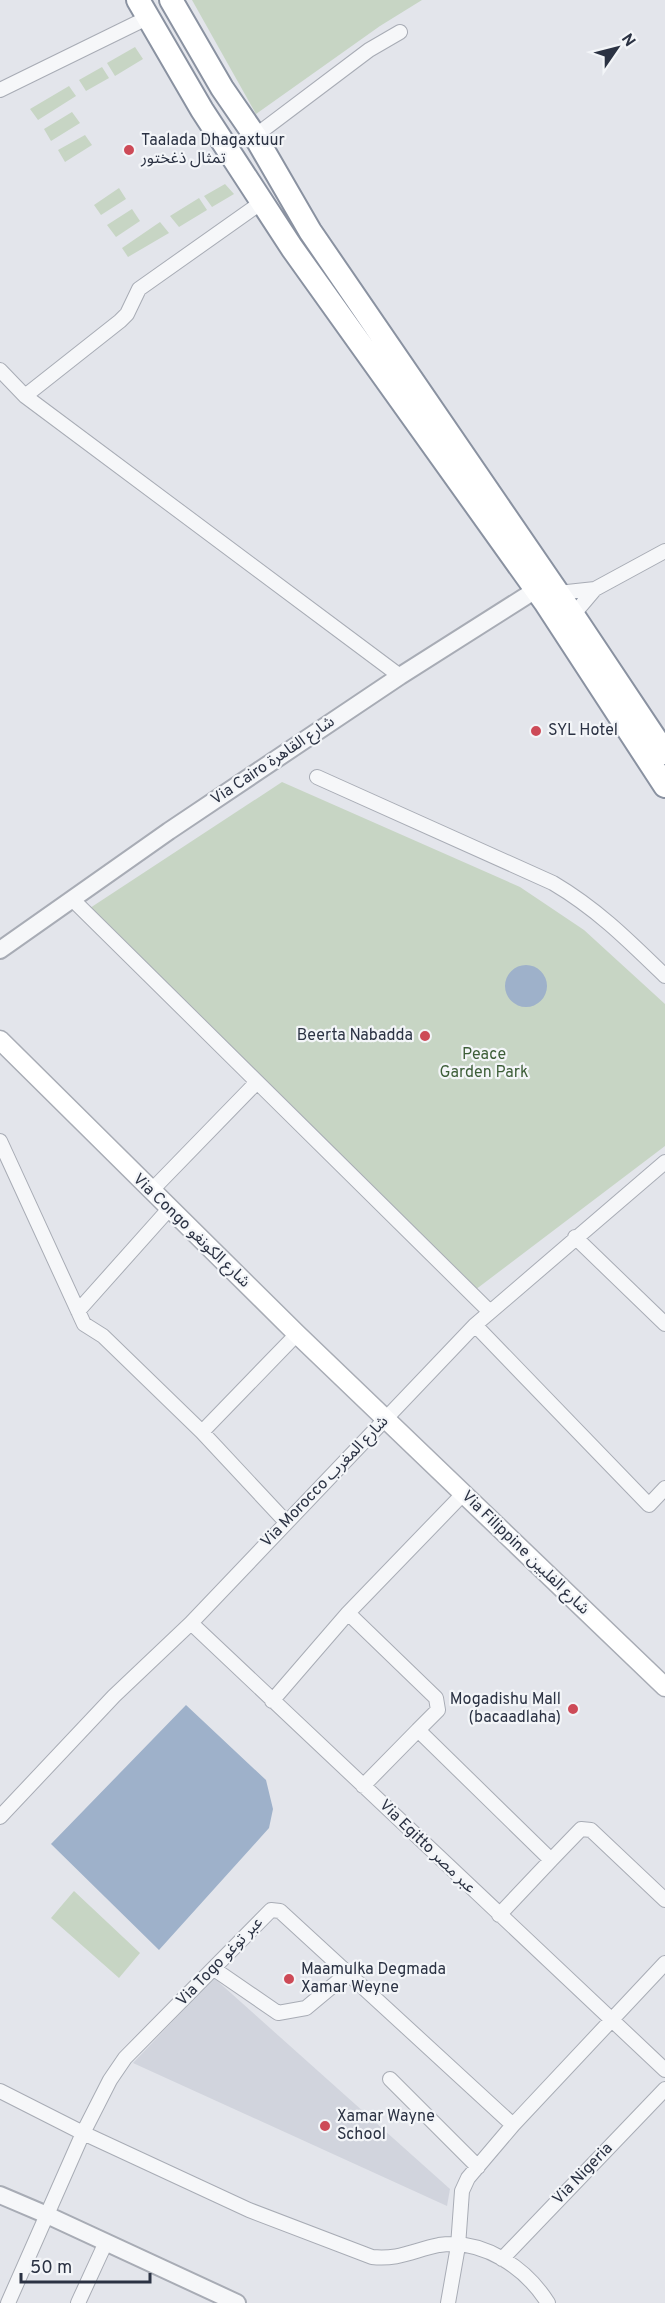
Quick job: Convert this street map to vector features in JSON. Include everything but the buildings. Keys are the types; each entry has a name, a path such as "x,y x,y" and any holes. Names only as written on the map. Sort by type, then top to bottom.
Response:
{"highway":[{"path":"171,0 222,88 255,136 310,231 547,592"},
{"path":"142,9 202,110 292,248 665,753"},
{"path":"202,110 222,88"},
{"path":"566,619 665,786"}],"main road":[{"name":"Via Congo شارع الكونغو","path":"0,1040 169,1209 385,1419"},
{"name":"Via Filippine شارع الفلبين","path":"385,1419 665,1687"}],"street":[{"path":"0,90 142,9"},
{"path":"255,136 369,50 400,32"},
{"path":"25,396 120,321 127,314 139,289 262,202"},
{"path":"0,370 25,396 400,676"},
{"name":"Via Cairo شارع القاهرة","path":"566,619 595,589 665,551"},
{"name":"Via Cairo شارع القاهرة","path":"0,950 169,831 400,676 547,592 595,589"},
{"path":"317,777 553,883 601,915 665,976"},
{"path":"73,900 489,1311"},
{"path":"151,1191 257,1082"},
{"path":"0,1141 84,1324 94,1333 103,1336 202,1432 286,1522"},
{"name":"Via Morocco شارع المغرب","path":"0,1817 114,1696 191,1623 475,1324 665,1162"},
{"path":"78,1311 169,1209"},
{"path":"575,1237 665,1324"},
{"path":"475,1324 650,1505 665,1488"},
{"path":"202,1432 297,1334"},
{"path":"272,1701 348,1613 463,1494"},
{"path":"348,1613 436,1698 438,1710 363,1786"},
{"name":"Via Egitto عبر مصر","path":"191,1623 665,2070"},
{"path":"418,1730 551,1860"},
{"path":"499,1915 581,1828 591,1830 665,1900"},
{"name":"Via Togo عبر توغو","path":"8,2303 83,2133 110,2080 125,2058 271,1910 280,1911 513,2126"},
{"path":"448,2303 458,2246 462,2191 468,2178 513,2126 665,1963"},
{"path":"214,1969 278,2013 306,2008 348,1973"},
{"path":"390,2079 478,2166"},
{"name":"Via Nigeria","path":"502,2259 665,2089"},
{"path":"0,2091 83,2133 249,2210 372,2257 389,2259 441,2245 486,2250 513,2265 541,2292 548,2303"},
{"path":"0,2195 234,2302"},
{"path":"78,2303 106,2242"}],"shaded area":[{"name":"Xamar Wayne School","path":"214,1978 450,2189 447,2206 133,2063"}],"green space":[{"path":"192,0 422,0 380,26 256,114"},
{"path":"135,47 143,59 115,76 107,63"},
{"path":"102,67 109,78 86,91 79,80"},
{"path":"69,86 76,96 38,120 30,109"},
{"path":"72,112 80,123 51,141 44,129"},
{"path":"85,135 92,145 65,162 58,150"},
{"path":"225,184 234,194 212,207 204,196"},
{"path":"119,188 126,199 101,215 94,205"},
{"path":"199,198 207,210 179,227 170,216"},
{"path":"132,209 140,221 116,237 107,225"},
{"path":"160,222 169,233 128,257 122,248"},
{"name":"Peace Garden Park","path":"282,782 520,887 584,930 665,1004 665,1146 475,1290 90,908"},
{"path":"74,1891 140,1953 119,1978 51,1918"}],"water":[{"path":"526,965 534,966 541,971 546,978 546,994 541,1001 534,1006 526,1007 518,1006 511,1001 506,994 505,986 506,978 511,971 518,966"},
{"path":"186,1705 266,1780 273,1809 269,1828 159,1950 51,1844"}],"place":[{"name":"Taalada Dhagaxtuur تمثال ذغختور","path":"129,150"},
{"name":"SYL Hotel","path":"536,731"},
{"name":"Beerta Nabadda","path":"425,1036"},
{"name":"Mogadishu Mall (bacaadlaha)","path":"573,1709"},
{"name":"Maamulka Degmada Xamar Weyne","path":"289,1979"},
{"name":"Xamar Wayne School","path":"325,2126"}]}
